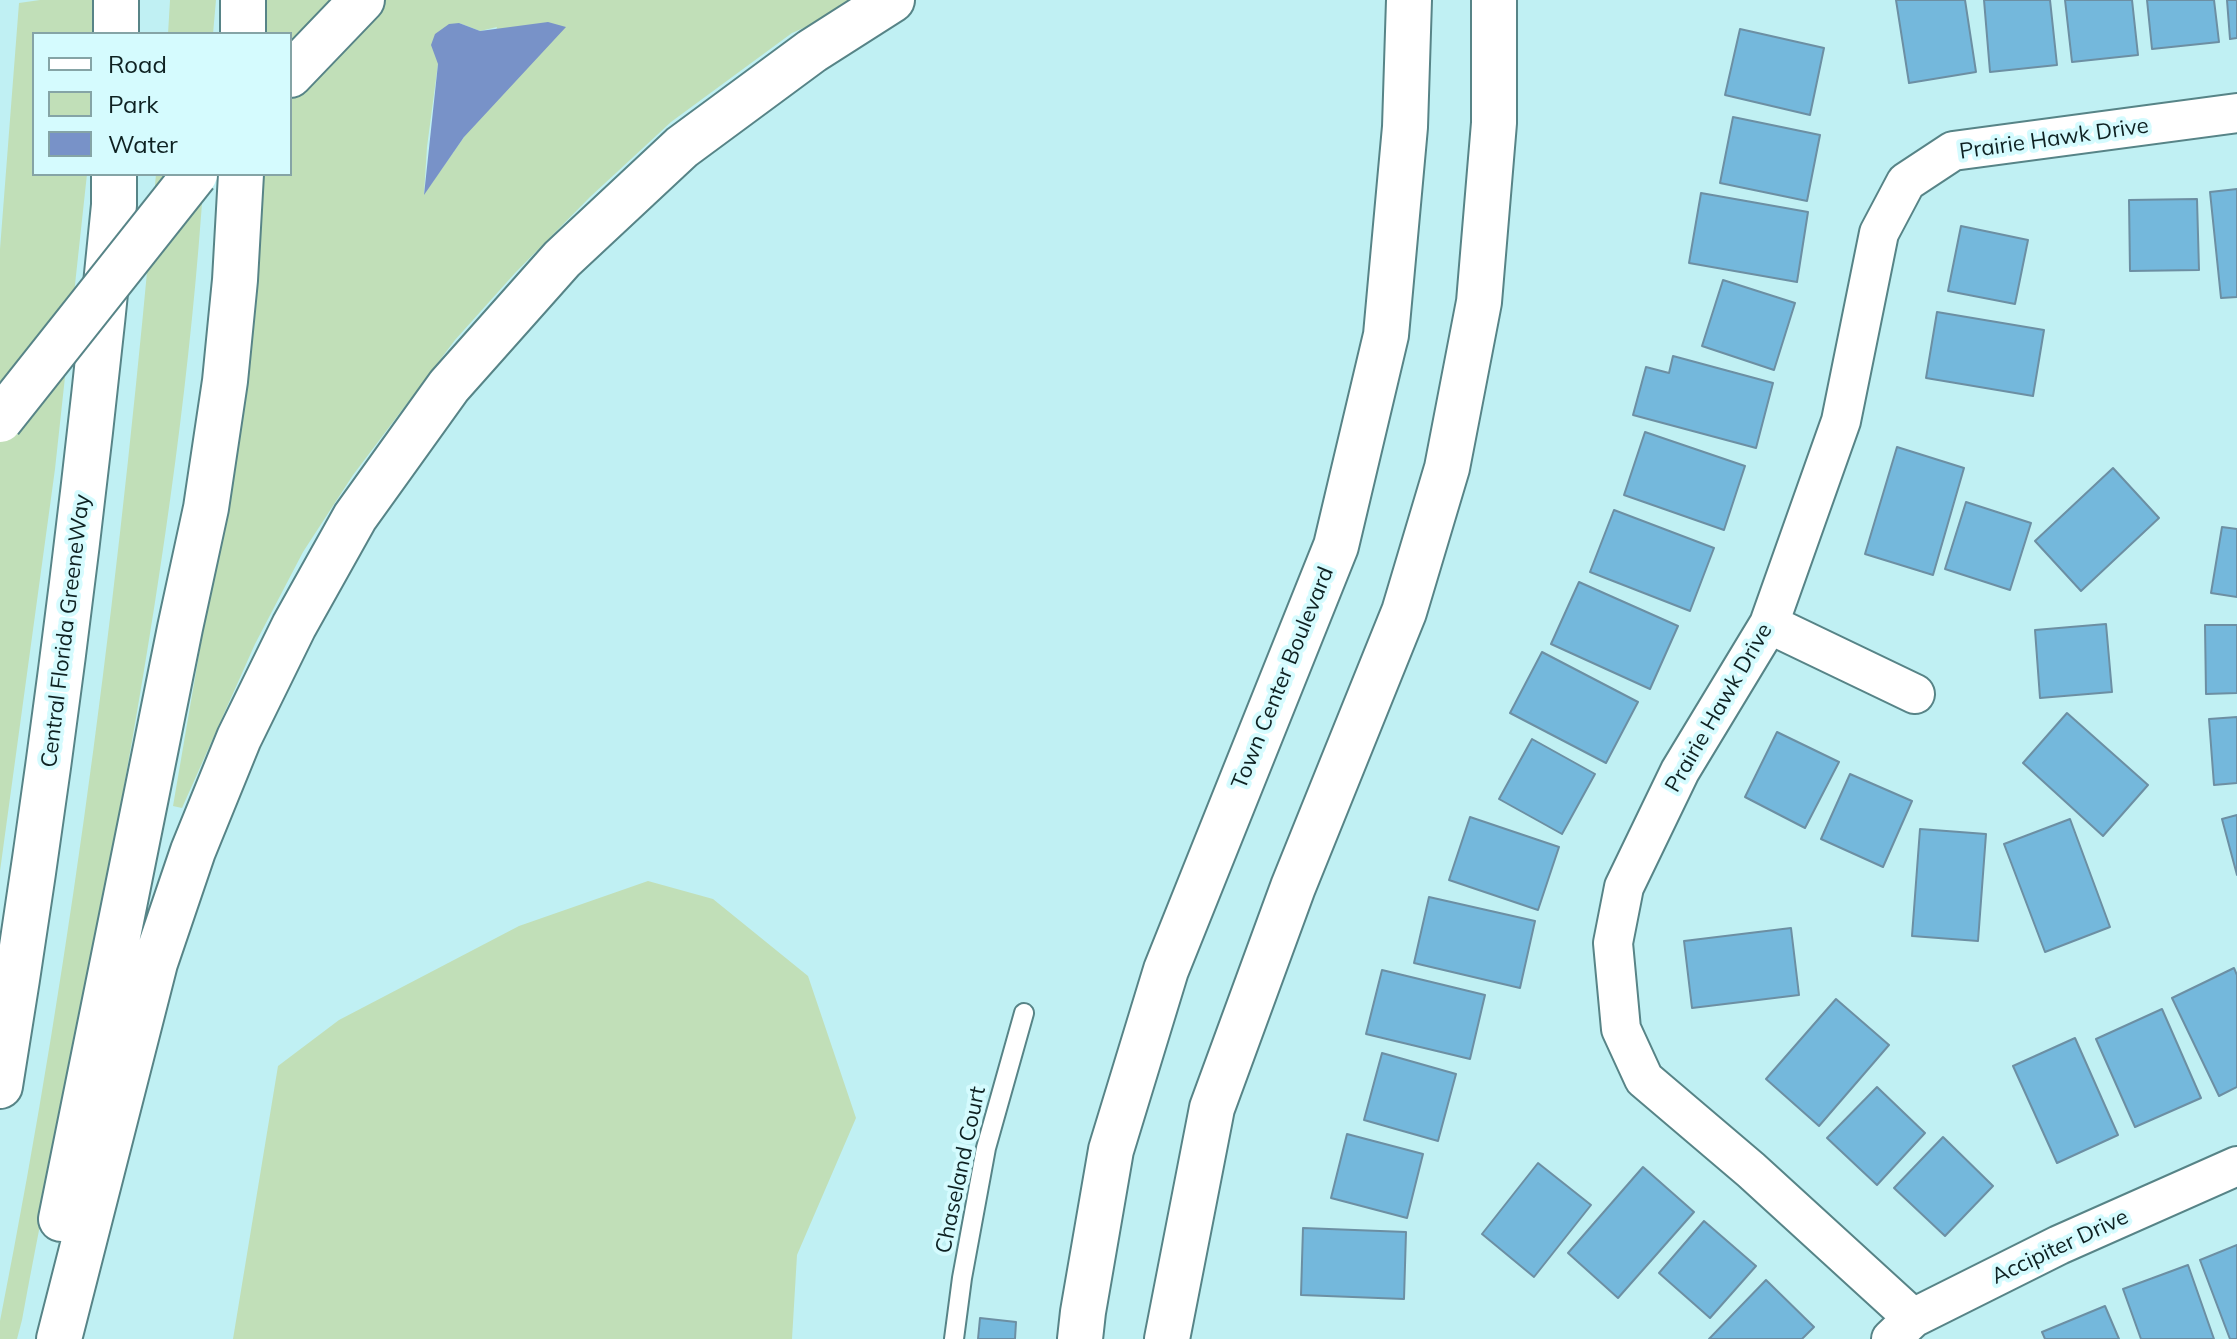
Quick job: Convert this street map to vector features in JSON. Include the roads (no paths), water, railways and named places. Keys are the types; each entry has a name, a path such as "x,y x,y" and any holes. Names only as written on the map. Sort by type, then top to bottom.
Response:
{"main road":[{"path":"116,0 116,32"},
{"path":"243,0 243,32"},
{"path":"292,73 362,0"},
{"path":"59,1339 155,963 193,851 239,738 294,626 355,517 449,386 562,259 682,147 812,51 892,0"},
{"name":"Town Center Boulevard","path":"1080,1339 1111,1150 1166,970 1336,546 1386,335 1405,127 1409,0"},
{"path":"1167,1339 1212,1108 1293,887 1404,612 1447,468 1479,302 1494,123 1494,0"},
{"name":"Central Florida GreeneWay","path":"0,1086 72,599 96,387 114,205 114,176"},
{"path":"0,420 193,176"},
{"path":"36,1339 206,508 225,381 241,176"}],"street":[{"name":"Prairie Hawk Drive","path":"1902,1329 1751,1170 1644,1079 1621,1029 1613,943 1624,887 1680,771 1769,624 1841,421 1879,233 1906,182 1953,151 2237,113"},
{"path":"1769,624 1915,694"},
{"name":"Accipiter Drive","path":"1902,1329 2059,1245 2237,1166"}],"lane":[{"name":"Chaseland Court","path":"954,1339 986,1148 1024,1013"}],"water":[{"path":"548,22 566,27 464,137 424,195 438,64 431,45 435,34 449,24 459,23 480,31"}]}
